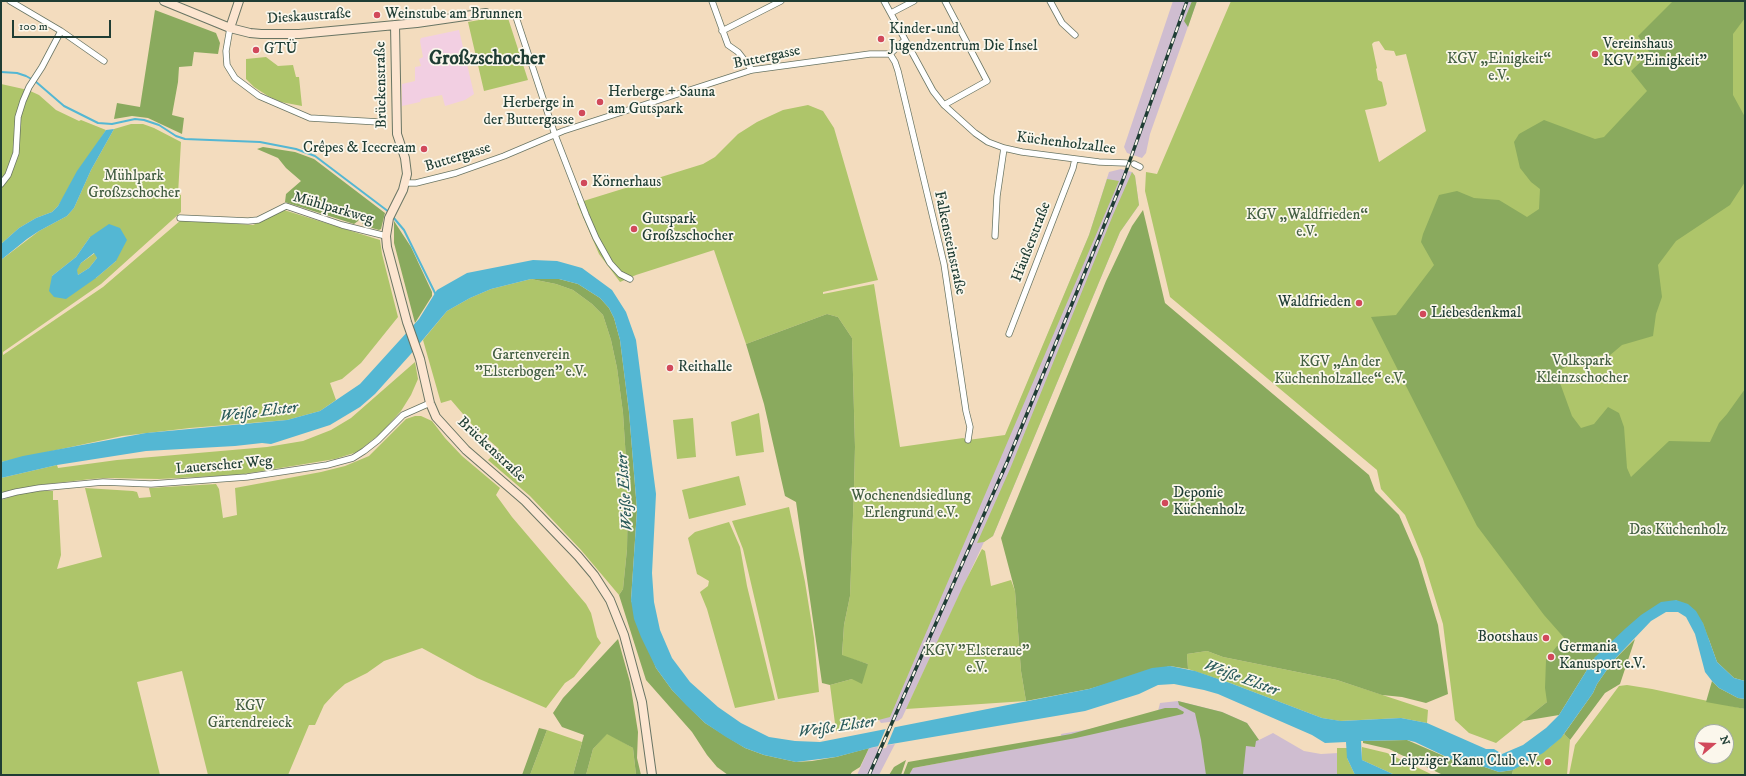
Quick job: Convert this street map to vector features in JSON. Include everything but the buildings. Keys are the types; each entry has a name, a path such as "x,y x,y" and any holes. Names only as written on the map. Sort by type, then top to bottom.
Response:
{"main road":[{"name":"Dieskaustraße","path":"164,1 230,28 250,34 299,34 395,25 486,13"},
{"path":"230,28 239,1"},
{"name":"Brückenstraße","path":"395,25 396,123 400,144 407,166 405,183 387,226 387,248 418,353 430,403 436,417 451,434 466,450 525,501 547,523 582,561 607,594 620,622 634,671 646,725 652,775"}],"street":[{"path":"12,1 104,61"},
{"path":"712,1 728,44 738,52 752,70"},
{"path":"722,31 781,1"},
{"name":"Küchenholzallee","path":"884,1 933,91 944,105 975,133 988,142 1004,148 1075,159 1126,163"},
{"path":"891,14 914,1"},
{"path":"944,105 987,81 945,1"},
{"path":"1050,1 1062,23 1075,35"},
{"path":"515,14 555,135 596,238 610,263 620,274 630,279"},
{"path":"230,28 226,51 227,65 235,78 259,96 310,118 379,122"},
{"path":"1,184 8,175 16,153 18,117 28,90 34,77 42,67 60,31"},
{"path":"890,54 905,40"},
{"name":"Buttergasse","path":"405,183 416,183 456,173 608,116 752,70 870,54 890,54"},
{"name":"Falkensteinstraße","path":"890,54 898,71 944,264 966,411 970,427 968,440"},
{"name":"Küchenholzallee","path":"995,236 997,196 1004,148"},
{"name":"Häußerstraße","path":"1009,334 1070,176 1075,159"},
{"name":"Küchenholzallee","path":"1134,164 1140,167"},
{"name":"Mühlparkweg","path":"180,218 248,221 258,220 286,206 342,225 386,236"},
{"name":"Lauerscher Weg","path":"1,496 39,488 103,482 151,484 246,477 343,461 364,451 378,440 403,415 430,403"}],"shaded area":[{"path":"1173,1 1197,1 1150,134 1146,153 1142,158 1127,153 1124,147"},
{"path":"459,30 474,94 465,100 445,106 442,95 421,99 420,102 402,106 402,84 415,81 415,67 421,66 419,59 423,57 420,41 421,38"},
{"path":"1121,169 1132,172 1135,176 1139,205 1120,232 993,536 984,542 902,718 898,721 881,723 879,720 1008,429 1089,235 1109,172"},
{"path":"1178,701 1222,712 1247,723 1259,740 1273,733 1304,751 1321,754 1338,753 1337,775 909,775 913,768 1062,740 1061,734 1090,729 1158,711 1160,703"},
{"path":"895,744 879,775 857,775 869,748"}],"green space":[{"path":"1192,1 1197,1 1188,27 1184,21"},
{"path":"1231,1 1745,1 1745,681 1676,600 1589,665 1547,702 1496,743 1469,733 1455,720 1443,624 1423,559 1405,515 1381,489 1377,470 1170,297 1145,191 1146,172 1157,174","holes":["1379,41 1385,50 1394,51 1396,56 1406,54 1426,131 1379,162 1365,110 1385,106 1387,104 1382,82 1378,80 1372,44"]},
{"name":"Volkspark Kleinzschocher","path":"1673,1 1745,1 1745,18 1733,34 1733,95 1745,117 1745,182 1730,205 1676,241 1658,265 1662,297 1656,314 1653,336 1622,345 1609,356 1602,355 1583,358 1556,372 1572,416 1581,428 1594,424 1608,407 1619,413 1624,427 1627,468 1631,477 1669,441 1710,442 1719,423 1745,389 1745,681 1734,678 1717,662 1703,623 1676,600 1595,657 1559,715 1523,721 1547,702 1545,688 1546,660 1557,646 1567,651 1574,649 1544,615 1477,526 1371,317 1396,315 1434,265 1421,242 1439,195 1457,191 1474,198 1499,200 1527,217 1539,209 1540,189 1531,182 1520,168 1514,142 1519,134 1544,120 1595,139 1604,137 1647,91 1631,71 1650,53 1638,36"},
{"path":"155,10 216,33 220,43 218,54 194,52 192,66 179,67 172,115 184,118 182,134 148,118 132,116 114,119 117,103 140,107"},
{"path":"507,15 528,80 484,91 468,22"},
{"path":"266,57 278,66 293,65 296,77 299,77 302,106 281,102 268,96 254,87 246,79 246,59"},
{"path":"1,84 28,90 39,95 56,110 79,121 81,120 106,130 58,206 52,212 36,218 19,228 1,244"},
{"name":"Wochenendsiedlung Erlengrund e.V.","path":"808,105 823,111 834,128 878,280 823,292 823,294 874,284 900,447 963,438 968,440 1005,435 1089,235 1107,179 1119,181 890,717 836,731 830,685 852,679 868,664 842,656 844,625 850,596 854,489 855,447 852,338 838,317 827,314 746,344 714,250 636,275 620,282 599,254 577,203 703,164 715,157 738,134 757,122 783,110"},
{"name":"Mühlpark Großzschocher","path":"131,124 143,124 181,142 178,194 181,195 181,212 101,284 3,352 3,355 103,287 181,220 253,225 284,210 380,240 382,254 398,317 361,363 342,379 330,383 336,400 320,411 287,420 190,428 122,436 1,462 1,260 39,231 67,216 74,208 91,170 114,129","holes":["90,237 116,261 96,278 52,276 76,257"]},
{"path":"263,147 295,152 314,159 385,213 381,229 379,230 365,226 362,223 364,218 360,217 354,224 285,202 286,194 301,181 286,168 278,158 257,149"},
{"path":"1132,172 1135,176 1139,205 1120,232 993,536 984,542 977,543 1010,469 1113,215"},
{"path":"1143,210 1165,303 1369,475 1375,491 1399,515 1418,559 1438,625 1448,694 1426,703 1402,697 1382,695 1337,680 1223,657 1207,651 1187,654 1188,669 1170,666 1089,689 1026,701 1021,671 1015,591 1001,538 1106,281 1132,226"},
{"path":"394,221 411,247 432,292 432,296 415,323 394,243"},
{"path":"95,253 97,258 89,268 78,275 76,270 81,263"},
{"name":"Gartenverein \"Elsterbogen\" e.V.","path":"531,279 556,284 573,290 592,304 603,315 611,340 617,368 623,413 628,491 627,549 623,589 619,595 581,550 530,496 488,460 499,449 475,428 451,400 441,403 423,340 447,311 470,298 491,289"},
{"path":"531,279 559,279 578,284 600,298 609,308 614,318 620,340 629,412 637,510 631,600 656,668 672,690 705,723 745,748 764,755 796,762 836,757 869,748 860,767 850,775 728,775 717,767 692,732 646,680 619,595 623,589 627,549 628,491 623,413 617,368 611,340 603,315 592,304 573,290 556,284"},
{"path":"827,314 838,317 852,338 855,447 854,489 850,596 844,625 842,655 868,664 862,684 852,679 830,685 822,683 796,502 785,496 764,404 746,344"},
{"path":"415,362 418,379 411,395 401,411 381,433 354,453 335,459 238,475 159,479 91,479 39,485 1,493 1,478 57,465 58,468 117,460 267,447 303,441 331,430 351,418"},
{"path":"759,413 764,452 736,456 731,422"},
{"name":"KGV Gärtendreieck","path":"421,416 432,421 462,456 500,488 496,495 512,517 586,604 591,613 597,637 601,643 574,677 565,683 546,708 477,678 422,648 384,661 367,673 345,684 335,693 324,705 315,725 309,725 288,775 208,775 182,671 137,682 160,775 1,775 1,500 23,493 53,491 53,500 58,500 61,555 57,569 102,557 85,488 133,491 137,492 139,498 151,497 149,488 216,484 219,489 223,518 237,515 235,488 345,466 369,456 406,419"},
{"path":"693,418 696,457 677,459 673,420"},
{"path":"739,476 746,505 689,519 682,490"},
{"path":"789,507 805,582 814,638 819,692 778,699 743,549 732,521"},
{"path":"729,522 740,547 747,586 775,700 735,708 707,609 700,592 708,586 709,581 697,574 688,538 695,532"},
{"name":"KGV \"Elsteraue\" e.V.","path":"982,549 985,551 991,586 1011,580 1015,591 1021,671 1026,701 906,709 963,586"},
{"path":"618,639 630,682 638,732 637,758 641,775 636,775 633,748 607,734 593,749 586,775 573,775 584,735 562,727 553,713 563,698"},
{"path":"1635,639 1620,684 1605,693 1570,740 1564,734 1593,693 1597,684 1613,661"},
{"path":"1207,651 1223,657 1337,680 1428,710 1427,723 1401,718 1340,721 1322,718 1230,683 1188,669 1187,654"},
{"path":"1712,681 1719,688 1738,698 1745,699 1745,709 1706,702"},
{"path":"1627,685 1652,689 1745,709 1745,775 1569,775 1575,745 1619,686"},
{"path":"1178,701 1222,712 1247,723 1259,740 1256,741 1255,747 1246,746 1243,775 1206,775 1195,713 1179,705"},
{"path":"1165,708 1177,708 1184,712 1183,714 1076,738 913,768 909,775 903,775 908,762 1071,734"},
{"path":"539,728 547,730 530,775 522,775"},
{"path":"547,730 582,742 573,775 530,775"},
{"path":"607,733 633,748 636,775 586,775 593,749"},
{"name":"Leipziger Kanu Club e.V.","path":"1564,734 1570,740 1567,775 1512,775 1513,770 1550,747"},
{"path":"1407,740 1453,760 1470,762 1499,772 1513,770 1512,775 1443,775 1389,749 1363,743 1363,741"},
{"path":"1362,747 1387,753 1433,775 1395,775 1362,760"},
{"path":"1337,748 1347,748 1347,758 1355,775 1337,775"},
{"path":"906,760 901,775 889,775 894,767"}],"water":[{"path":"114,129 91,170 74,208 67,216 27,239 1,260 1,244 19,228 36,218 52,212 58,206 77,171 106,130"},
{"path":"109,224 120,228 127,240 116,261 96,278 66,299 54,297 49,291 52,276 76,257 90,237","holes":["94,253 97,258 89,268 78,275 77,270 81,263"]},
{"path":"533,260 557,261 582,268 612,290 626,312 636,340 656,494 652,573 654,602 660,630 672,658 690,682 718,707 741,723 769,737 795,741 820,742 1089,689 1152,668 1170,666 1195,671 1322,718 1341,721 1401,718 1427,723 1486,749 1494,749 1502,754 1523,745 1546,728 1559,715 1595,657 1626,628 1641,615 1661,602 1676,600 1688,604 1696,611 1703,623 1717,662 1734,678 1745,681 1745,699 1738,698 1719,688 1712,681 1705,672 1695,634 1686,617 1678,612 1666,612 1651,621 1613,661 1597,684 1593,693 1561,738 1543,753 1513,770 1499,772 1470,762 1453,760 1415,742 1407,740 1361,741 1362,760 1395,775 1355,775 1347,758 1346,742 1325,743 1312,735 1218,694 1174,684 1158,685 1139,694 1085,711 874,747 836,757 796,762 764,755 745,748 726,737 705,723 686,705 672,690 656,668 641,637 634,619 631,600 637,510 629,412 620,340 614,318 609,308 600,298 578,284 559,279 531,279 491,289 470,298 447,311 375,394 360,407 330,425 271,444 262,443 146,451 57,465 1,478 1,462 23,456 146,433 287,420 320,411 360,384 419,319 437,290 467,273"}],"pier":[{"path":"896,724 886,748 877,749 887,726"}],"waterway":[{"path":"1,72 17,73 26,76 35,81 64,106 98,123 112,124 135,119 144,120 159,125 176,136 185,139 260,142 296,149 315,156 389,212"},
{"path":"393,217 404,230 436,295"}],"railway":[{"path":"869,775 1008,460 1124,177 1187,1"}],"place":[{"name":"Weinstube am Brunnen","path":"377,15"},
{"name":"Kinder-und Jugendzentrum Die Insel","path":"881,39"},
{"name":"GTÜ","path":"256,50"},
{"name":"Vereinshaus KGV \"Einigkeit\"","path":"1595,54"},
{"name":"Herberge + Sauna am Gutspark","path":"600,102"},
{"name":"Herberge in der Buttergasse","path":"582,113"},
{"name":"Crêpes & Icecream","path":"424,149"},
{"name":"Körnerhaus","path":"584,183"},
{"name":"Gutspark Großzschocher","path":"634,229"},
{"name":"Waldfrieden","path":"1359,303"},
{"name":"Liebesdenkmal","path":"1423,314"},
{"name":"Reithalle","path":"670,368"},
{"name":"Deponie Küchenholz","path":"1165,503"},
{"name":"Bootshaus","path":"1546,638"},
{"name":"Germania Kanusport e.V.","path":"1551,657"},
{"name":"Leipziger Kanu Club e.V.","path":"1548,762"}],"district":[{"name":"Großzschocher","path":"487,60"}],"park label":[{"name":"KGV „Einigkeit“ e.V.","path":"1499,68"},
{"name":"KGV „Waldfrieden“ e.V.","path":"1307,224"},
{"name":"KGV „An der Küchenholzallee“ e.V.","path":"1340,372"},
{"name":"Das Küchenholz","path":"1678,531"}],"water label":[{"name":"Weiße Elster","path":"259,413"},
{"name":"Weiße Elster","path":"626,492"},
{"name":"Weiße Elster","path":"1241,679"},
{"name":"Weiße Elster","path":"837,728"}]}
